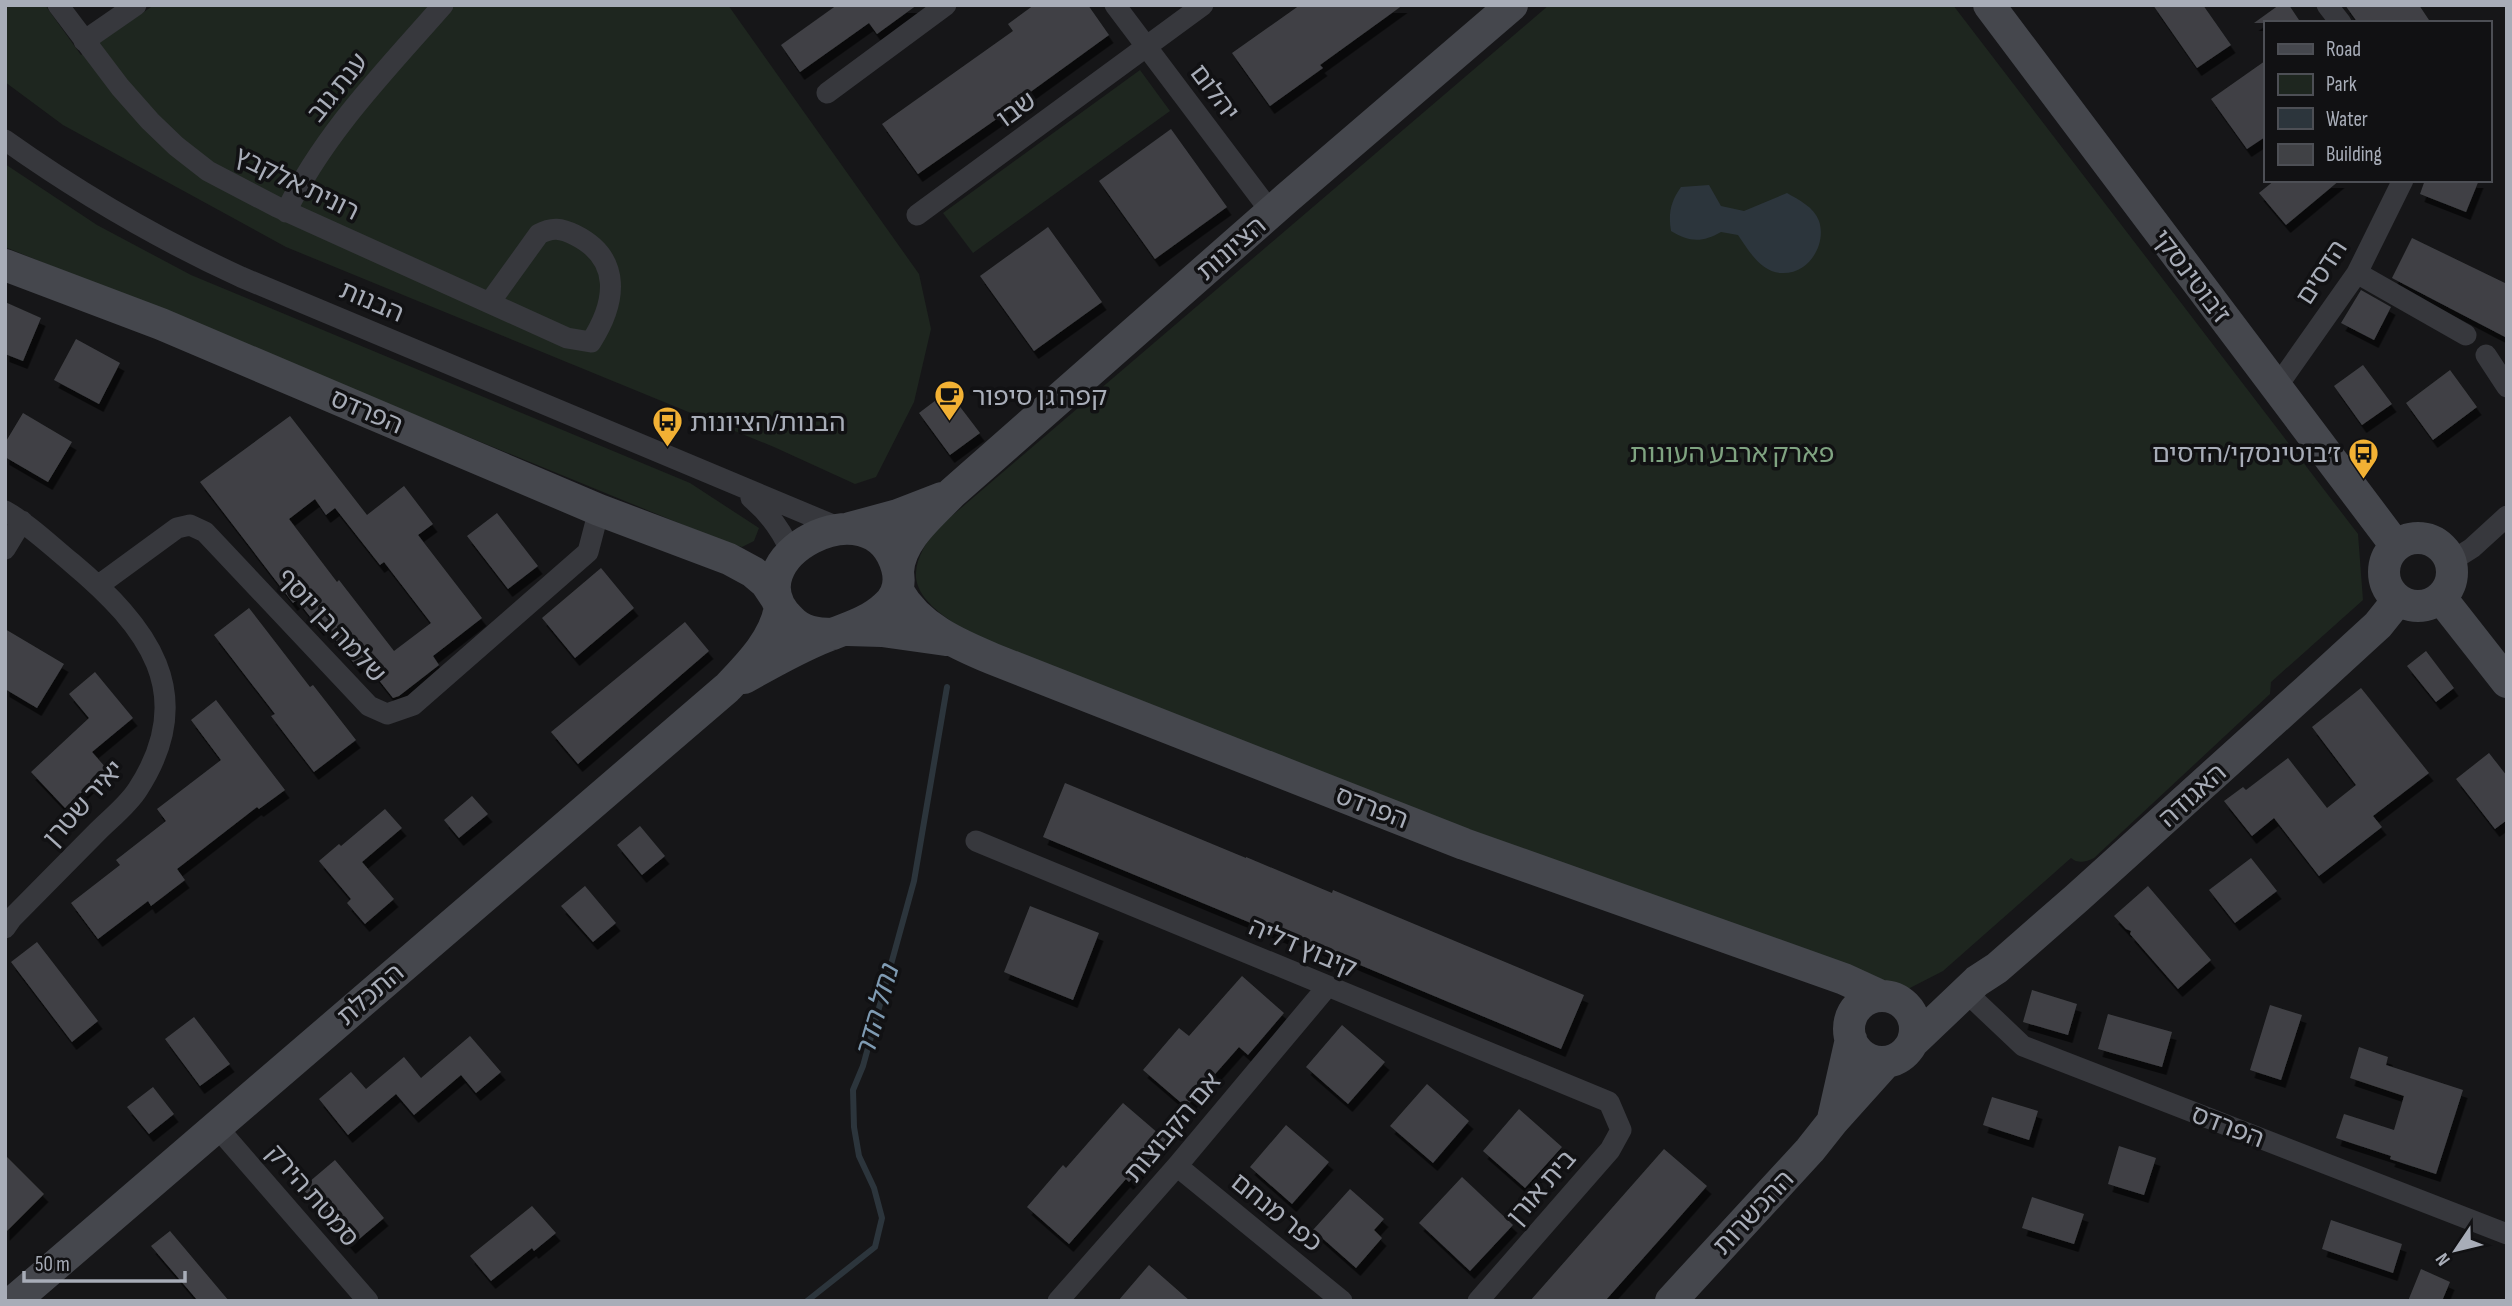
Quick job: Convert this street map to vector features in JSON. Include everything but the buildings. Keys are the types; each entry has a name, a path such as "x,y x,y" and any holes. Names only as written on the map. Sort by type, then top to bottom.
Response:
{"street":[{"name":"רונית אלקבץ","path":"58,5 120,87 176,146 208,171 286,212 567,338 591,342 603,324 610,293 609,267 596,248 563,229 548,229 539,234 490,302"},
{"path":"84,41 136,5"},
{"name":"ענת גוב","path":"286,212 299,183 347,118 443,5"},
{"path":"827,93 946,5"},
{"name":"יהלום","path":"1115,5 1271,212"},
{"name":"שבו","path":"917,215 1203,5"},
{"name":"הציונות","path":"898,582 902,554 916,531 952,493 1271,212 1512,5"},
{"name":"ז'בוטינסקי","path":"1989,5 2396,546"},
{"path":"2327,5 2339,21"},
{"name":"הבנות","path":"5,140 63,181 131,223 189,253 733,484 845,528"},
{"name":"הדסים","path":"2276,388 2357,273 2402,182"},
{"name":"הפרדס","path":"5,265 161,324 599,510 729,559 760,577 778,602"},
{"path":"2357,273 2466,335"},
{"path":"2486,355 2507,387"},
{"name":"הבנות","path":"733,484 768,512 785,538 788,555"},
{"name":"הציונות","path":"845,528 925,507 952,493"},
{"name":"שלמה בן יוסף","path":"99,585 177,528 190,525 205,532 369,706 387,714 413,705 588,552 599,510"},
{"path":"5,549 14,516"},
{"name":"יאיר שטרן","path":"5,928 136,792 156,759 165,723 164,687 152,649 132,621 99,585 14,516"},
{"path":"2451,562 2472,548 2507,516"},
{"path":"845,528 863,530 879,539 892,554 898,582 878,613 839,632 813,633 786,616 778,602 774,586 776,576 788,555 845,528"},
{"path":"2427,539 2446,550 2451,562 2449,587 2441,598 2431,604 2420,607 2408,605 2398,600 2385,582 2383,568 2388,557 2396,546 2405,540 2427,539"},
{"name":"הפרדס","path":"729,559 760,562 788,555"},
{"name":"הפרדס","path":"898,582 912,612 951,640 993,659 1464,844 1844,979 1890,999"},
{"path":"2441,598 2507,682"},
{"name":"האגודה","path":"1912,1043 1971,986 1997,968 2168,817 2378,625 2398,600"},
{"name":"התכלת","path":"13,1301 727,688 759,652 774,626 778,602"},
{"name":"הפרדס","path":"839,632 883,631 951,640"},
{"name":"התכלת","path":"727,688 788,654 839,632"},
{"name":"קיבוץ דליה","path":"976,841 1609,1102"},
{"name":"הפרדס","path":"1797,963 1832,995 1851,1031"},
{"name":"הפרדס","path":"1971,986 2023,1046 2507,1234"},
{"name":"האגודה","path":"1890,999 1930,997 1971,986"},
{"name":"אם הקבוצות","path":"1058,1301 1177,1166 1327,987"},
{"path":"1869,999 1890,999 1910,1012 1914,1019 1912,1043 1902,1056 1886,1062 1871,1060 1859,1052 1851,1031 1859,1006 1869,999"},
{"name":"ההכשרות","path":"1833,1121 1851,1031"},
{"name":"ההכשרות","path":"1671,1301 1810,1150 1886,1062"},
{"name":"בית אורן","path":"1478,1301 1610,1150 1621,1130 1609,1102"},
{"name":"סמטת הירק","path":"216,1125 368,1301"},
{"name":"כפר מנחם","path":"1177,1166 1342,1301"},
{"path":"5,1295 13,1301"}],"green space":[{"path":"5,5 45,5 81,55 154,5 728,5 919,274 931,329 914,402 876,477 855,484 774,447 286,247 63,125 5,82"},
{"name":"פארק ארבע העונות","path":"1549,5 1953,5 2358,534 2363,600 2271,682 2270,694 2094,858 2082,862 2071,858 1943,971 1908,989 1891,993 994,647 944,616 923,596 917,584 918,561 933,532"},
{"path":"1140,70 1170,111 973,253 943,213"},
{"path":"5,164 97,225 191,275 690,483 759,528 754,541 742,547 725,542 5,247"}],"water":[{"path":"1709,185 1721,206 1744,211 1787,193 1806,204 1817,216 1821,230 1818,249 1813,257 1799,269 1774,272 1761,264 1738,235 1721,232 1696,240 1671,231 1671,208 1681,187"}],"waterway":[{"name":"נחל הדר","path":"807,1301 875,1247 882,1218 874,1188 859,1156 854,1127 853,1090 863,1066 914,881 947,687"}],"place":[{"name":"קפה גן סיפור","path":"949,423"},
{"name":"הבנות/הציונות","path":"667,449"},
{"name":"ז׳בוטינסקי/הדסים","path":"2364,480"}]}
